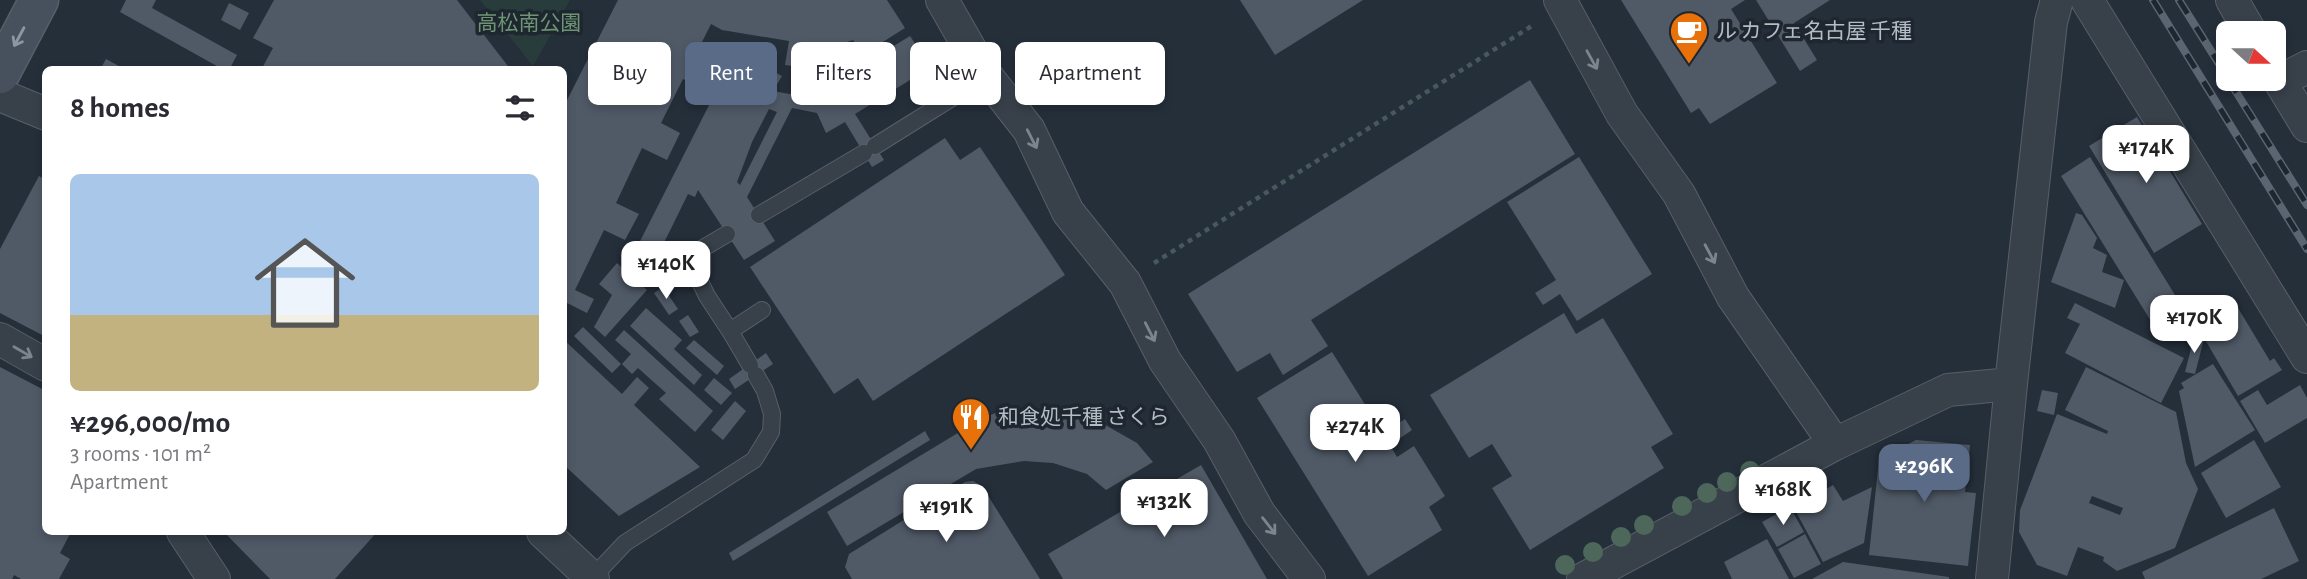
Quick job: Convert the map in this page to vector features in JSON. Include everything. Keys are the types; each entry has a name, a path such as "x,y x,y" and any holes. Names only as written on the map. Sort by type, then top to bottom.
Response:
{"street":[{"path":"0,74 39,0"},
{"path":"942,0 967,42"},
{"path":"1999,577 2011,384 2051,22 2057,0"},
{"path":"2087,0 2307,356"},
{"path":"2232,0 2244,21"},
{"path":"1552,9 1679,194 1733,297 1835,444"},
{"path":"2287,73 2307,126"},
{"path":"1001,94 1029,130 1068,212 1125,283 1165,361 1219,440 1259,513 1310,579"},
{"path":"0,95 42,112"},
{"path":"0,339 42,363"},
{"path":"1583,579 1835,444 1948,390 2011,384"},
{"path":"185,535 210,577"},
{"path":"546,535 593,578"}],"lane":[{"path":"759,215 940,105"},
{"path":"593,578 625,543 754,460 771,432 772,414 765,391 707,296 688,257 727,234"},
{"path":"730,331 762,310"}],"path":[{"path":"1149,266 1552,9"}],"green space":[{"name":"高松南公園","path":"480,0 570,0 533,66"}],"building":[{"path":"126,0 156,0 152,8 237,55 231,66 217,66 120,12"},
{"path":"274,0 457,0 508,66 263,66 273,48 253,38"},
{"path":"618,0 887,0 905,28 883,42 791,42 791,66 785,65 789,41 722,30 711,24 702,42 685,42 685,80 683,79 671,103 671,42 597,42"},
{"path":"1240,0 1363,0 1275,55"},
{"path":"1621,0 1745,0 1731,9 1777,83 1710,124 1699,108 1691,113"},
{"path":"1756,0 1830,0 1794,23 1817,60 1800,71"},
{"path":"229,3 249,13 240,30 221,20"},
{"path":"910,36 914,42 910,42 910,80 896,89 896,45"},
{"path":"106,59 119,66 102,66"},
{"path":"588,59 588,105 670,105 661,123 680,133 667,160 642,148 616,203 639,214 625,240 604,230 575,290 594,299 587,313 567,303 567,100"},
{"path":"1530,80 1575,154 1311,320 1328,346 1283,375 1270,353 1237,372 1188,294"},
{"path":"777,92 791,94 791,105 870,105 855,114 884,160 872,167 845,122 826,133 817,113 792,108 747,197 775,241 744,260 698,190 695,197 688,194 654,263 634,253 709,105 777,105","holes":["769,109 777,112 740,185 737,182 752,142"]},
{"path":"2137,117 2202,224 2154,253 2089,146"},
{"path":"945,138 960,160 980,147 1065,275 873,401 858,378 834,394 750,267"},
{"path":"1579,157 1652,274 1577,321 1560,294 1543,305 1535,293 1556,280 1507,202"},
{"path":"2090,157 2191,321 2162,339 2061,176"},
{"path":"39,176 42,178 42,335 0,313 0,249"},
{"path":"2076,213 2082,215 2097,238 2093,248 2107,255 2102,272 2124,280 2115,308 2051,282"},
{"path":"617,263 647,290 605,337 594,327 612,295 599,284"},
{"path":"663,287 678,309 669,315 654,293"},
{"path":"2075,303 2184,358 2161,403 2065,353 2080,324 2067,318"},
{"path":"646,308 682,340 674,349 702,375 694,385 630,326"},
{"path":"2238,308 2270,361 2274,358 2282,370 2238,396 2200,331"},
{"path":"1564,313 1576,334 1603,318 1673,434 1651,447 1664,468 1530,550 1492,488 1512,476 1492,444 1469,458 1430,395"},
{"path":"688,315 699,332 690,337 679,321"},
{"path":"583,327 621,364 612,373 574,336"},
{"path":"624,330 713,411 695,432 659,399 666,393 638,368 632,374 622,364 631,354 615,340"},
{"path":"2194,337 2204,339 2195,374 2185,372"},
{"path":"694,340 724,366 717,375 686,348"},
{"path":"567,343 622,394 637,377 649,388 634,405 700,467 619,516 567,468"},
{"path":"1332,352 1383,433 1405,419 1412,430 1390,445 1397,457 1414,446 1445,496 1429,507 1442,530 1368,576 1257,398"},
{"path":"766,353 773,364 735,389 729,379"},
{"path":"2213,364 2255,430 2195,467 2179,391 2184,388 2181,383"},
{"path":"0,367 42,389 42,535 69,535 60,553 70,559 59,579 21,579 14,575 12,579 0,579"},
{"path":"2086,367 2176,412 2186,463 2198,489 2175,548 2117,571 2103,561 2104,557 2078,547 2067,576 2037,565 2019,532 2020,510 2057,414 2107,434 2108,431 2065,410","holes":["2092,496 2123,508 2120,515 2089,503"]},
{"path":"714,378 732,393 721,405 704,390"},
{"path":"2300,385 2307,398 2307,418 2265,443 2240,401 2258,390 2267,405"},
{"path":"2042,390 2058,393 2054,415 2037,411"},
{"path":"735,401 746,411 723,440 711,430"},
{"path":"1029,409 1076,414 1100,422 1137,443 1153,462 1106,490 1087,474 1053,463 1024,461 976,469 847,546 827,512 981,419 998,412"},
{"path":"925,431 930,440 733,561 729,553"},
{"path":"1916,440 1970,445 1965,492 1976,493 1968,566 1869,555 1879,459"},
{"path":"2254,440 2281,487 2226,518 2201,473"},
{"path":"1201,465 1267,579 1063,579 1048,554"},
{"path":"973,481 982,486 1040,579 852,579 845,567 849,554 965,482"},
{"path":"1833,485 1843,501 1872,487 1864,543 1823,562 1794,508"},
{"path":"1790,507 1804,532 1777,547 1762,522"},
{"path":"2274,508 2299,561 2261,579 2145,579 2142,572"},
{"path":"1805,534 1821,564 1794,578 1778,549"},
{"path":"227,535 374,535 335,579 270,579"},
{"path":"1767,539 1789,579 1732,579 1724,562"},
{"path":"1843,562 1949,577 1949,579 1812,579"}],"railway":[{"path":"2153,0 2307,249"},
{"path":"2179,0 2216,59"},
{"path":"2236,91 2307,205"}],"place":[{"name":"ル カフェ名古屋 千種","path":"1689,65"},
{"name":"和食処千種 さくら","path":"971,451"}]}
